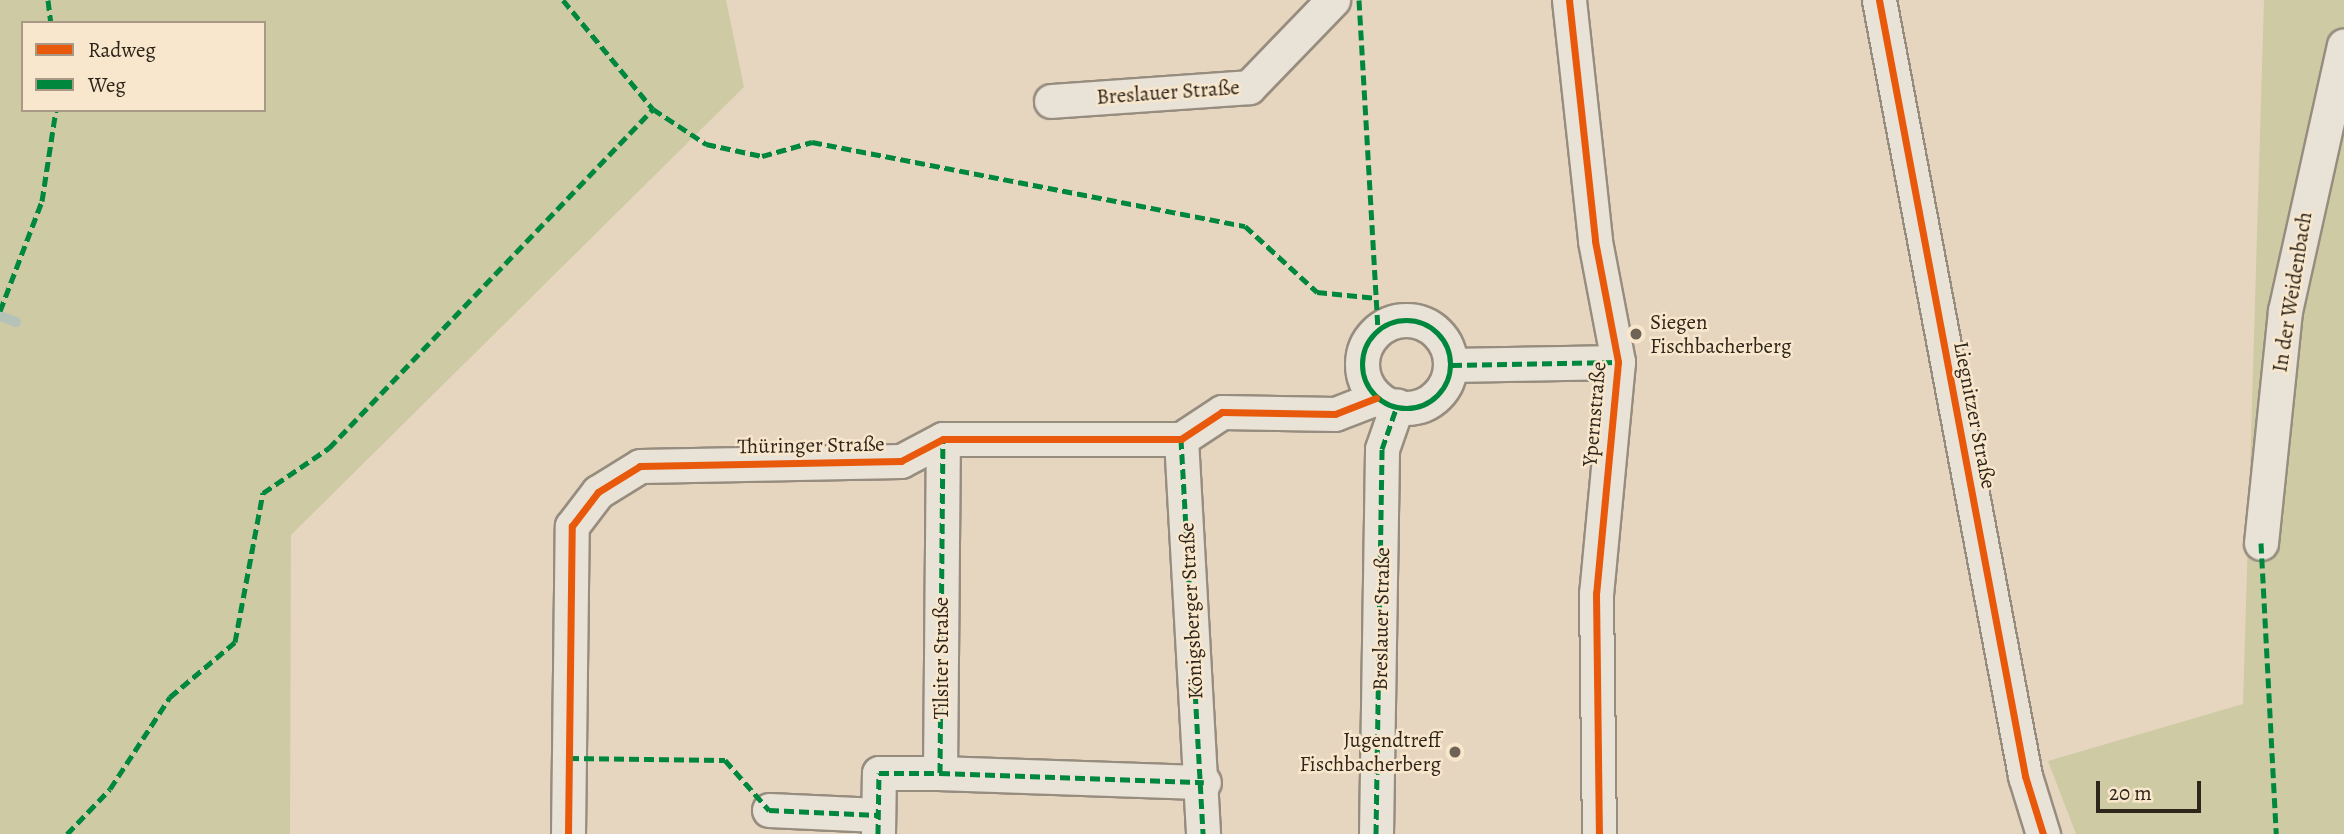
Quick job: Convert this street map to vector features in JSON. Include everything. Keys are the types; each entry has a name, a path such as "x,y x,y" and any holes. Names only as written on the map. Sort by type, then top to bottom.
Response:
{"street":[{"name":"Breslauer Straße","path":"1051,101 1249,87 1333,0"},
{"name":"Ypernstraße","path":"1569,0 1595,241 1618,362 1596,593 1598,834"},
{"name":"Liegnitzer Straße","path":"1879,0 2025,776 2043,834"},
{"name":"In der Weidenbach","path":"2261,543 2285,311 2344,45"},
{"path":"1181,439 1222,412 1335,414 1386,402 1419,408 1442,392 1452,365 1446,342 1430,325 1397,319 1371,335 1360,365 1386,402"},
{"path":"1452,365 1618,362"},
{"name":"Breslauer Straße","path":"1376,834 1382,449 1386,402"},
{"name":"Thüringer Straße","path":"568,834 572,526 598,492 640,466 901,461 943,439 1181,439"},
{"name":"Tilsiter Straße","path":"940,773 943,439"},
{"name":"Königsberger Straße","path":"1181,439 1204,782 1203,834"},
{"path":"769,810 878,824 879,773 1204,782"}],"shaded area":[{"path":"0,0 726,0 744,87 291,535 290,834 0,834"},
{"path":"2264,0 2344,0 2344,834 2076,834 2048,761 2243,704"}],"waterway":[{"path":"0,316 16,322"}],"marked path":[{"path":"48,0 51,21"},
{"path":"563,0 653,109 706,144 762,156 812,142 1245,226 1317,292 1377,298"},
{"path":"1359,0 1378,330"},
{"path":"67,834 110,789 170,697 235,642 263,493 329,448 653,109"},
{"path":"0,311 42,201 56,112"},
{"path":"1397,320 1415,320 1431,327 1443,339 1450,355 1450,364 1450,373 1443,389 1431,401 1415,408 1397,408 1381,401 1369,389 1362,373 1362,355 1369,339 1381,327 1397,320"},
{"path":"1452,365 1618,362"},
{"path":"1376,834 1382,449 1397,406"},
{"path":"878,834 879,773 940,773 943,439"},
{"path":"1181,439 1203,834"},
{"path":"2261,543 2276,834"},
{"path":"569,758 725,760 769,810 878,815"},
{"path":"940,773 1204,782"}],"cycle path":[{"path":"1569,0 1595,241 1618,362 1596,593 1599,834"},
{"path":"1879,0 2025,776 2043,834"},
{"path":"568,834 572,526 598,492 640,466 901,461 943,439 1181,439 1222,412 1335,414 1376,398"}],"place":[{"name":"Siegen Fischbacherberg","path":"1636,334"},
{"name":"Jugendtreff Fischbacherberg","path":"1455,752"}]}
